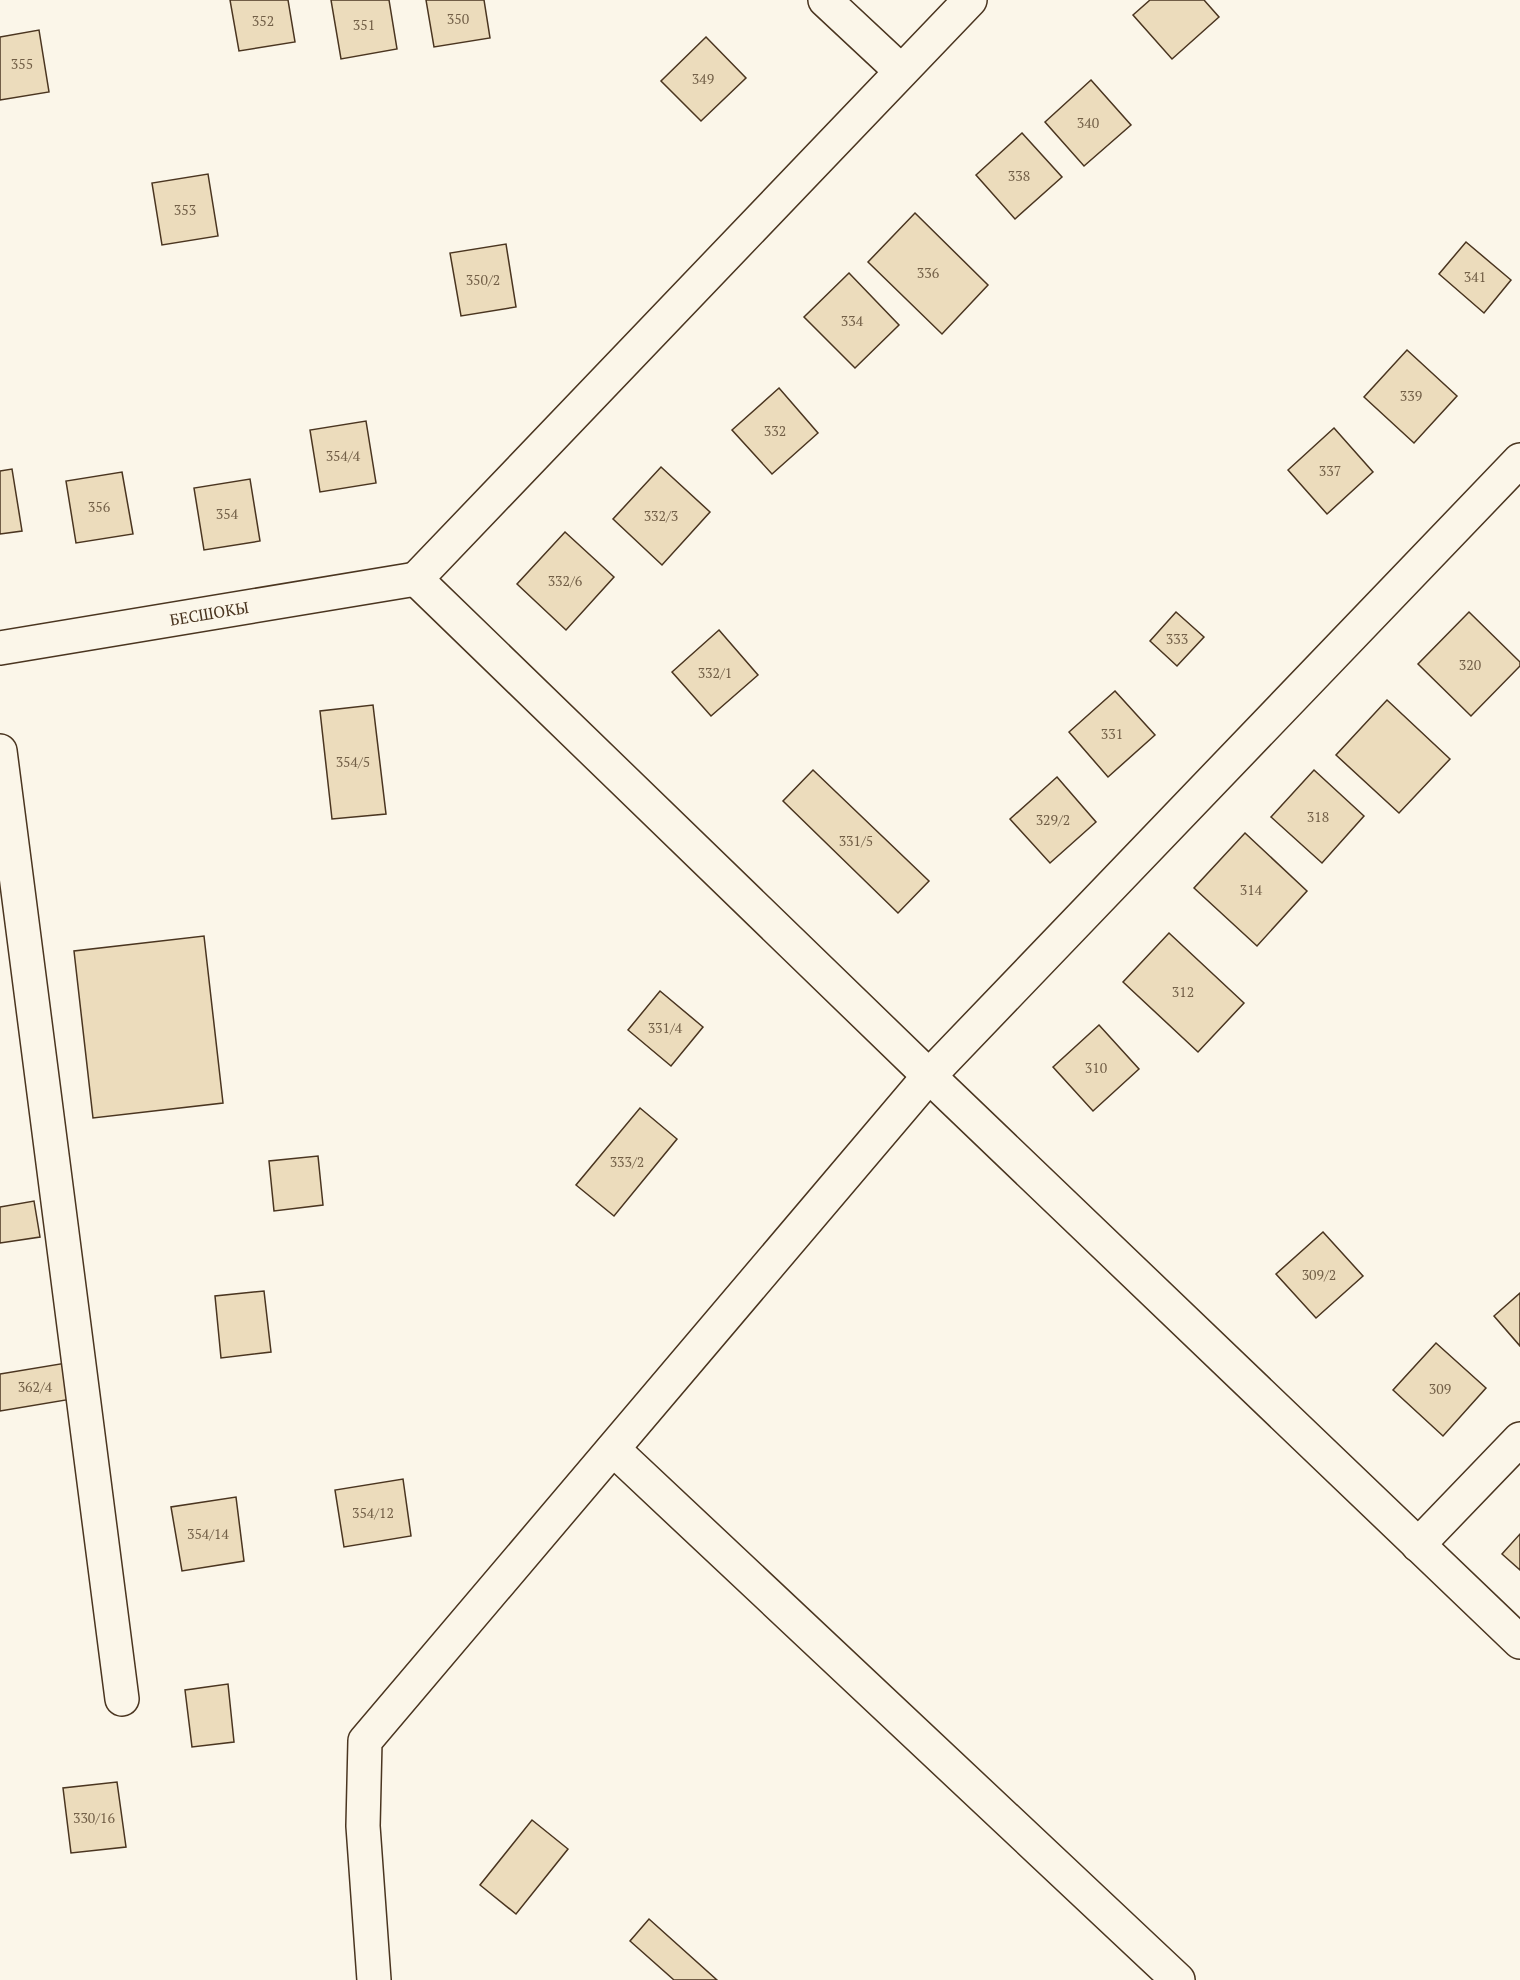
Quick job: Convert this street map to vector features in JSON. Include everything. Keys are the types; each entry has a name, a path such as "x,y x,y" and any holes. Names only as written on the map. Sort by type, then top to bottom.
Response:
{"street":[{"path":"825,0 902,71"},
{"path":"970,0 416,579 929,1076 1520,1642"},
{"path":"374,1980 363,1827 365,1741 929,1076 1520,460"},
{"name":"БЕСШОКЫ","path":"0,648 416,579"},
{"path":"0,751 122,1700"},
{"path":"1418,1545 1520,1439"},
{"path":"613,1449 1178,1980"}],"building":[{"path":"230,0 288,0 295,42 239,51"},
{"path":"331,0 389,0 397,49 341,59"},
{"path":"426,0 484,0 490,38 434,47"},
{"path":"1150,0 1204,0 1219,17 1172,59 1133,15"},
{"path":"39,30 49,92 0,100 0,37"},
{"path":"706,37 746,78 701,121 661,81"},
{"path":"1091,80 1131,125 1084,166 1045,122"},
{"path":"1022,133 1062,177 1015,219 976,175"},
{"path":"208,174 218,236 162,245 152,183"},
{"path":"915,213 988,285 942,334 868,262"},
{"path":"1466,242 1511,280 1484,313 1439,274"},
{"path":"506,244 516,307 461,316 450,253"},
{"path":"849,273 899,325 855,368 804,317"},
{"path":"1407,350 1457,396 1414,443 1364,397"},
{"path":"779,388 818,433 772,474 732,430"},
{"path":"366,421 376,483 320,492 310,430"},
{"path":"1334,428 1373,472 1327,514 1288,470"},
{"path":"661,467 710,512 662,565 613,519"},
{"path":"12,469 22,531 0,534 0,471"},
{"path":"122,472 133,534 76,543 66,481"},
{"path":"250,479 260,541 204,550 194,488"},
{"path":"565,532 614,577 566,630 517,584"},
{"path":"1176,612 1204,637 1177,666 1150,641"},
{"path":"1469,612 1520,662 1520,666 1471,716 1418,664"},
{"path":"719,630 758,675 711,716 672,672"},
{"path":"1115,691 1155,735 1108,777 1069,732"},
{"path":"1387,700 1450,759 1399,813 1336,755"},
{"path":"373,705 386,814 332,819 320,711"},
{"path":"813,770 929,881 898,913 783,801"},
{"path":"1314,770 1364,816 1322,863 1271,817"},
{"path":"1057,777 1096,822 1050,863 1010,819"},
{"path":"1245,833 1307,891 1257,946 1194,888"},
{"path":"1169,933 1244,1003 1198,1052 1123,982"},
{"path":"204,936 223,1103 93,1118 74,951"},
{"path":"660,991 703,1027 671,1066 628,1030"},
{"path":"1099,1025 1139,1069 1093,1111 1053,1067"},
{"path":"640,1108 677,1139 614,1216 576,1185"},
{"path":"318,1156 323,1205 274,1211 269,1161"},
{"path":"34,1201 40,1237 0,1243 0,1207"},
{"path":"1323,1232 1363,1276 1316,1318 1276,1274"},
{"path":"264,1291 271,1352 221,1358 215,1296"},
{"path":"1520,1293 1520,1346 1494,1316"},
{"path":"1436,1343 1486,1388 1443,1436 1393,1390"},
{"path":"66,1363 72,1399 0,1411 0,1374"},
{"path":"403,1479 411,1536 344,1547 335,1490"},
{"path":"236,1497 244,1561 182,1571 171,1507"},
{"path":"1520,1534 1520,1570 1502,1554"},
{"path":"228,1684 234,1742 192,1747 185,1690"},
{"path":"117,1782 126,1847 71,1853 63,1788"},
{"path":"532,1820 568,1849 516,1914 480,1885"},
{"path":"649,1919 717,1980 674,1980 630,1941"}]}
